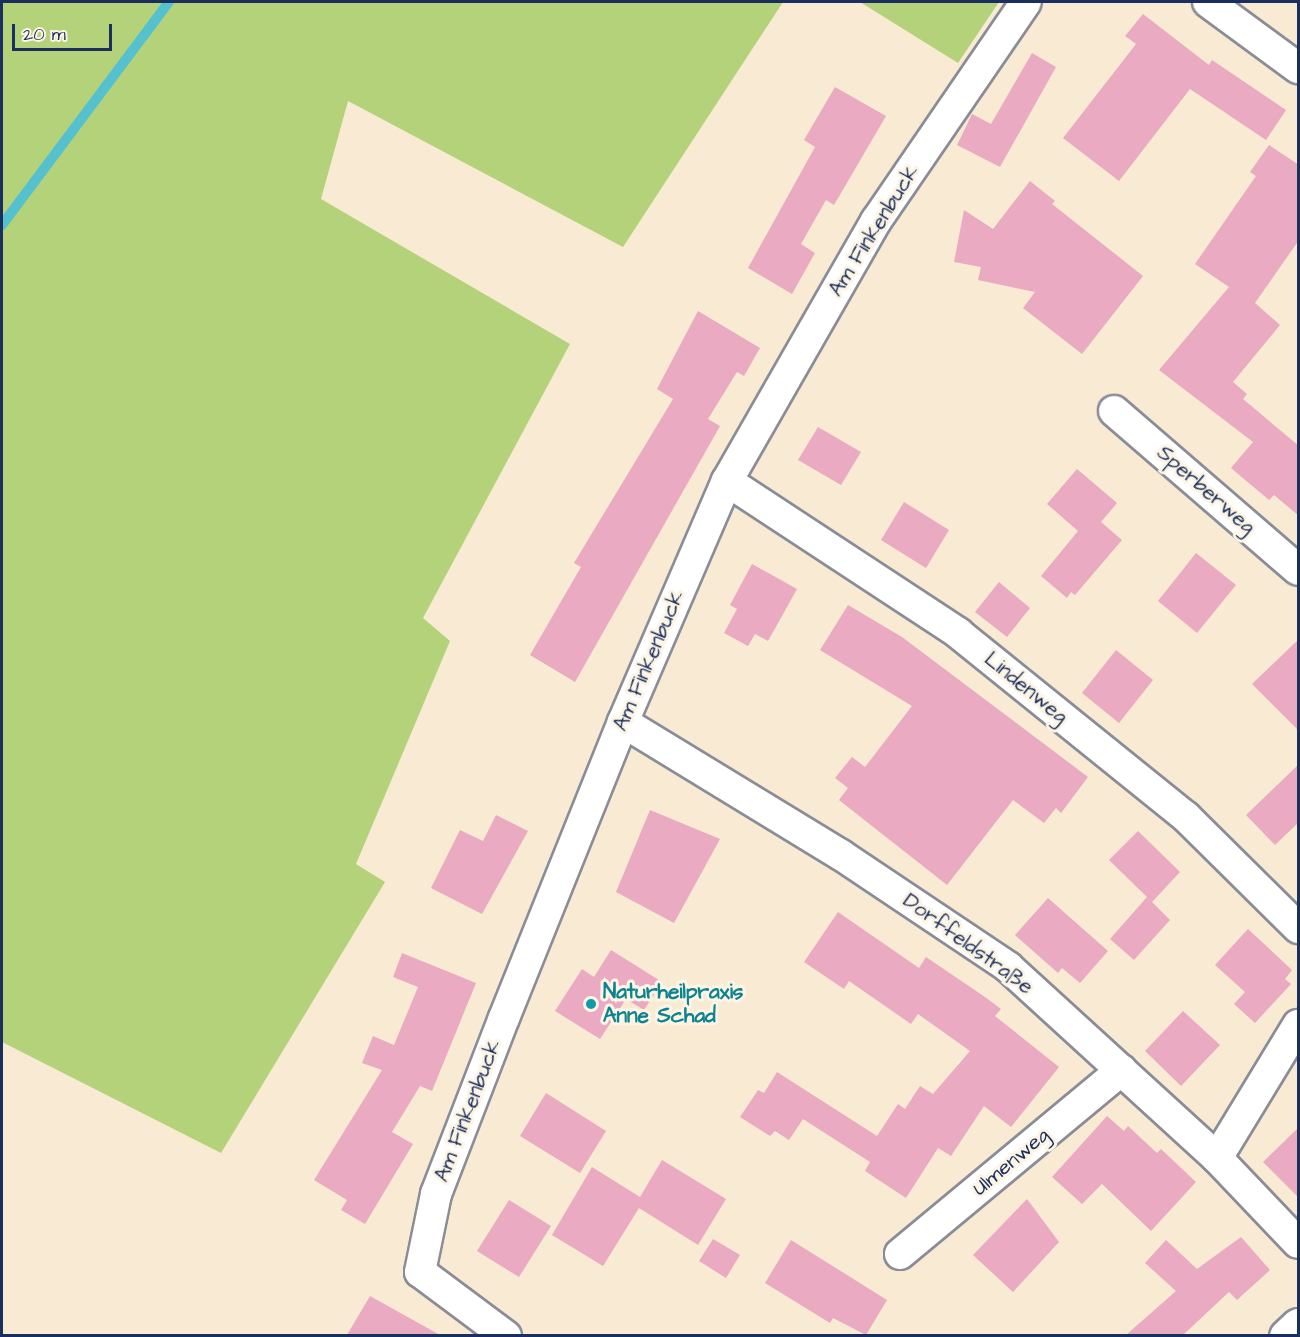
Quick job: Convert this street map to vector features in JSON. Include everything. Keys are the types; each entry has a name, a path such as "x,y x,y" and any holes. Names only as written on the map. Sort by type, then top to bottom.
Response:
{"main road":[{"path":"1286,1335 1299,1325"}],"street":[{"name":"Am Finkenbuck","path":"506,1335 420,1272 436,1194 622,722 727,481 876,221 1026,2"},
{"path":"1208,2 1299,68"},
{"name":"Sperberweg","path":"1114,411 1299,570"},
{"name":"Lindenweg","path":"727,481 958,633 1186,817 1299,928"},
{"name":"Dorffeldstraße","path":"622,722 841,855 1008,967 1217,1158 1299,1243"},
{"path":"1217,1158 1299,1025"},
{"name":"Ulmenweg","path":"900,1254 1122,1070"}],"green space":[{"path":"2,2 783,2 623,247 348,101 321,199 570,344 423,618 450,641 356,864 385,882 221,1153 2,1042"},
{"path":"860,2 999,2 958,63"}],"building":[{"path":"1143,14 1209,65 1212,60 1286,110 1266,140 1190,89 1119,181 1063,138 1136,44 1125,36"},
{"path":"1032,53 1056,67 1000,167 957,145 972,114 991,124"},
{"path":"835,87 886,116 834,205 826,200 801,244 815,253 792,294 748,268 815,147 804,140"},
{"path":"1269,145 1299,165 1299,240 1255,303 1280,325 1233,382 1247,394 1243,399 1299,446 1299,516 1274,495 1269,500 1231,468 1253,442 1159,370 1229,287 1195,264 1256,176 1250,172"},
{"path":"1030,181 1055,201 1052,204 1143,276 1082,354 1023,308 1035,292 978,280 981,267 954,262 964,210 993,229"},
{"path":"698,311 760,348 744,376 737,372 708,419 720,426 575,682 530,655 581,567 574,563 673,399 657,389"},
{"path":"818,427 861,452 841,485 798,460"},
{"path":"1077,469 1117,503 1101,522 1122,540 1075,595 1071,592 1067,598 1041,576 1078,531 1047,504"},
{"path":"904,502 949,530 926,568 881,540"},
{"path":"1196,553 1236,585 1197,633 1158,601"},
{"path":"752,564 797,589 768,641 755,634 748,646 724,633 737,609 730,605"},
{"path":"999,582 1030,608 1007,637 975,612"},
{"path":"848,605 902,637 1088,777 1061,813 1056,808 1044,823 1013,800 947,885 839,800 848,788 835,778 852,757 865,767 912,706 820,650"},
{"path":"1299,639 1299,731 1252,684"},
{"path":"1116,650 1153,680 1119,723 1082,693"},
{"path":"1299,764 1299,822 1275,845 1246,815"},
{"path":"650,810 720,839 674,923 616,892"},
{"path":"496,815 528,831 482,914 431,888 460,830 483,841"},
{"path":"1138,831 1180,872 1152,902 1170,920 1134,960 1110,939 1147,897 1109,860"},
{"path":"1048,898 1108,951 1080,983 1062,968 1058,973 1015,935"},
{"path":"838,912 919,968 926,957 985,997 1001,1009 995,1016 1059,1067 1011,1127 984,1106 951,1156 938,1148 906,1198 865,1171 870,1162 803,1119 789,1140 775,1131 770,1136 740,1117 758,1090 764,1093 777,1072 877,1136 898,1104 905,1109 920,1086 933,1094 970,1051 918,1014 911,1024 849,981 844,989 804,962"},
{"path":"1248,929 1292,970 1285,979 1291,984 1255,1023 1234,1004 1245,992 1215,965"},
{"path":"611,950 662,982 644,1010 626,999 600,1039 555,1011 582,969 594,977"},
{"path":"402,953 476,983 432,1091 420,1086 392,1132 413,1144 365,1224 341,1210 347,1200 314,1180 382,1070 362,1063 373,1036 394,1045 418,987 393,977"},
{"path":"1183,1011 1220,1045 1181,1086 1145,1051"},
{"path":"546,1093 606,1131 580,1173 520,1136"},
{"path":"1107,1116 1124,1131 1128,1126 1157,1153 1161,1149 1196,1182 1151,1231 1102,1184 1082,1204 1052,1177"},
{"path":"1299,1127 1299,1198 1263,1162"},
{"path":"662,1160 726,1199 698,1245 639,1208 603,1266 552,1235 592,1167 640,1197"},
{"path":"1027,1199 1059,1242 1013,1292 973,1255"},
{"path":"509,1200 551,1226 519,1277 477,1251"},
{"path":"1241,1237 1270,1270 1237,1300 1229,1292 1183,1335 1126,1335 1176,1291 1145,1263 1166,1240 1197,1269"},
{"path":"713,1239 740,1255 726,1278 699,1261"},
{"path":"791,1240 887,1300 866,1335 833,1318 830,1323 765,1283"},
{"path":"370,1296 440,1335 347,1335"}],"waterway":[{"path":"2,225 169,2"}],"place":[{"name":"Naturheilpraxis Anne Schad","path":"591,1004"}]}
